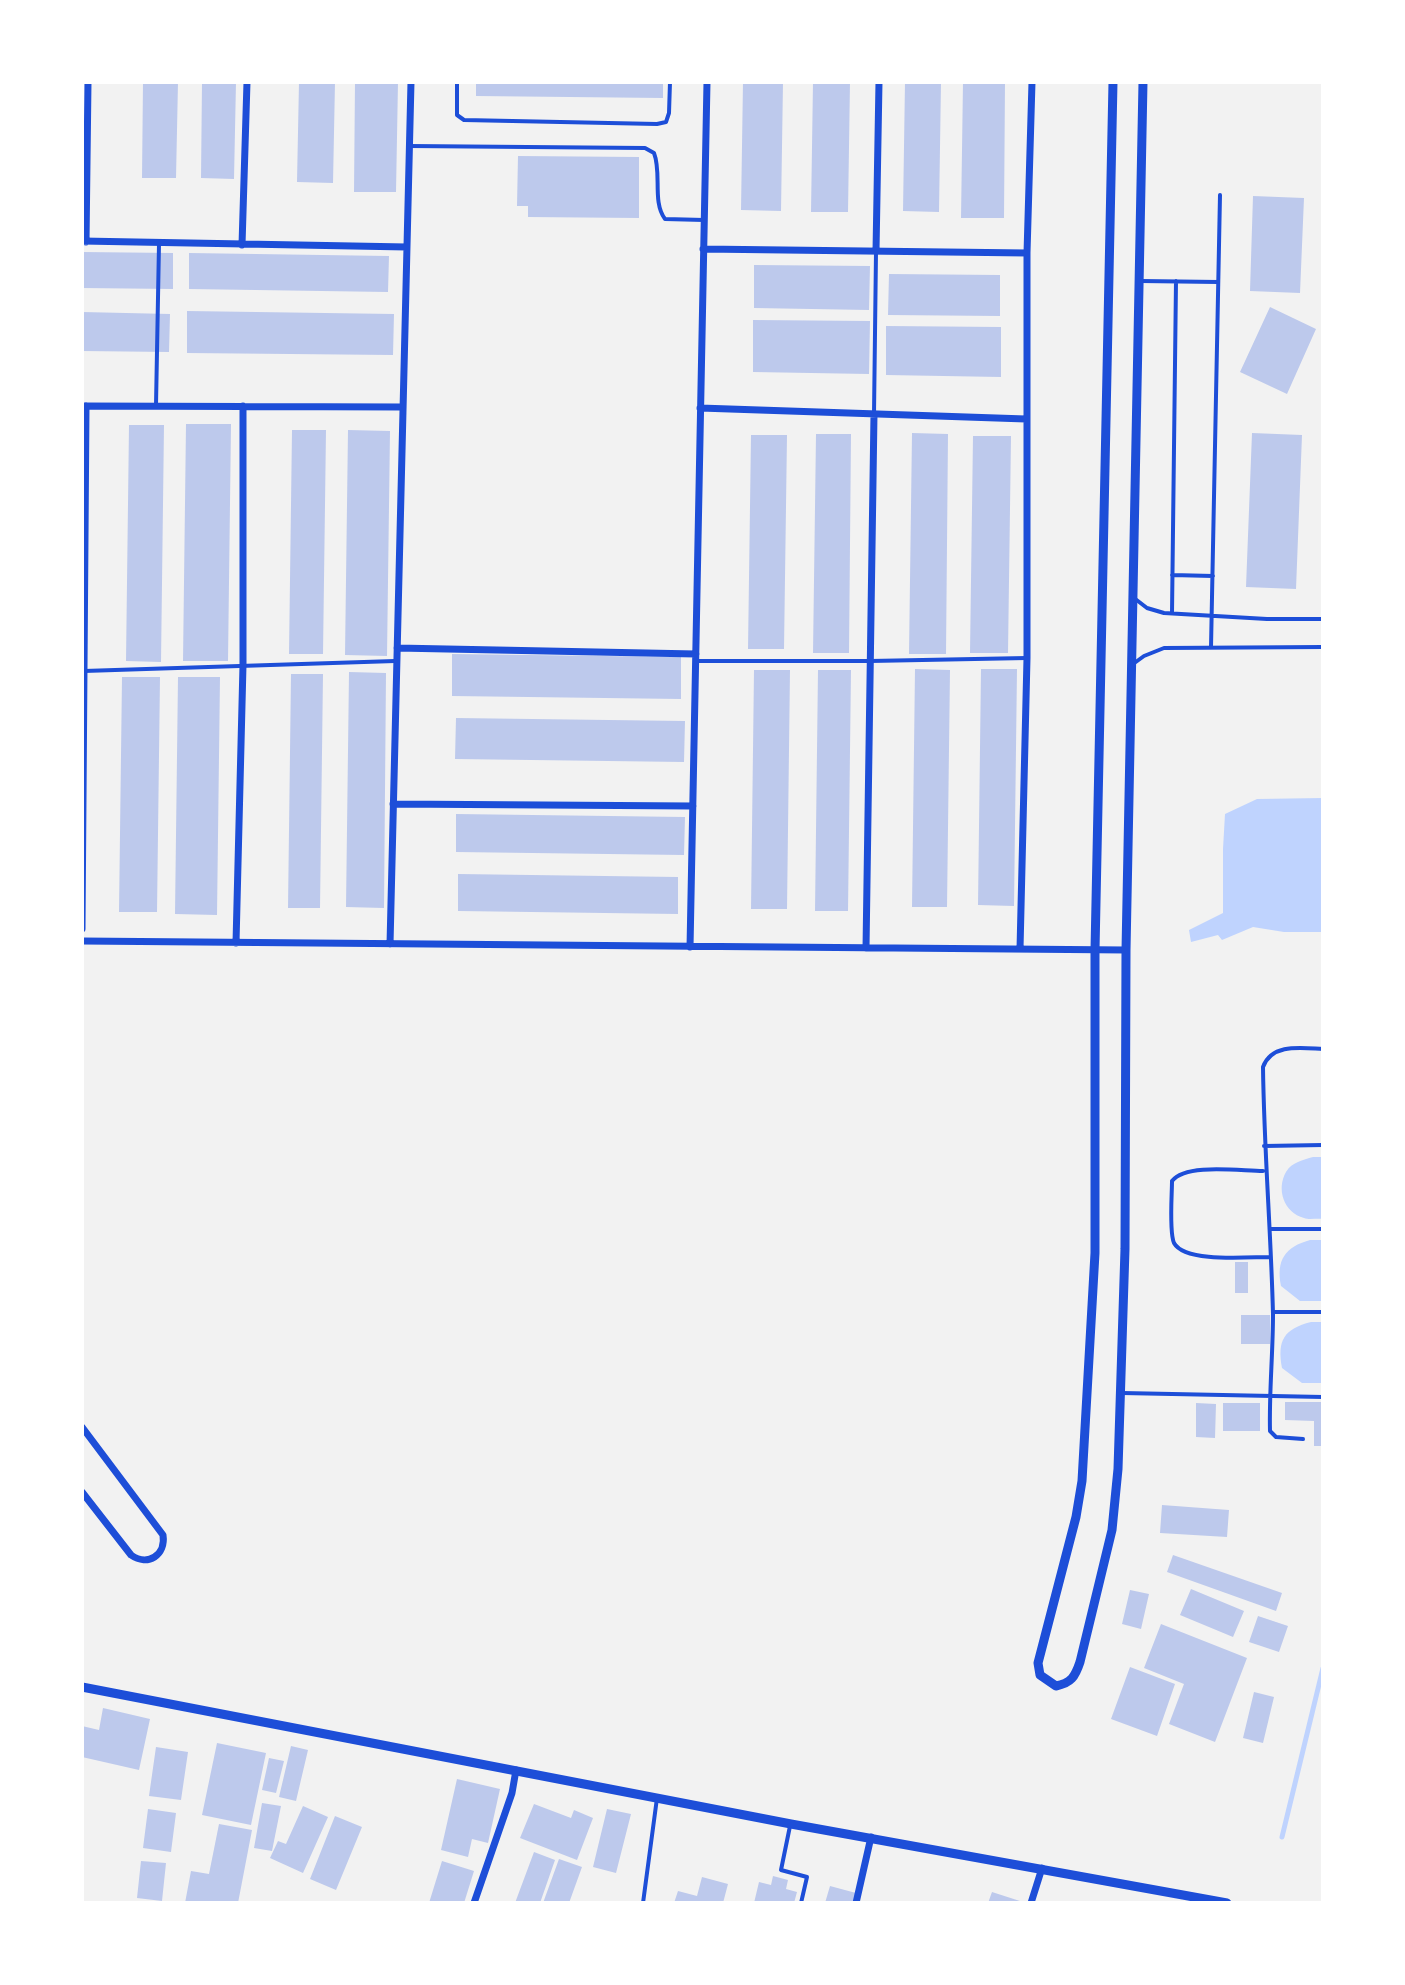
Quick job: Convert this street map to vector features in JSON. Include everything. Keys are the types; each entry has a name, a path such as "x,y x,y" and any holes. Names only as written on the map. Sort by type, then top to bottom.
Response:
{"street":[{"path":"88,82 84,242 407,247"},
{"path":"242,245 247,82"},
{"path":"390,944 411,82"},
{"path":"690,947 707,82"},
{"path":"876,251 879,82"},
{"path":"1020,949 1027,658 1027,253 1032,82"},
{"path":"1113,82 1095,950 1095,1253 1084,1458 1076,1517 1038,1663 1040,1675 1056,1686 1068,1684 1076,1675 1112,1530 1118,1469 1125,1249 1126,950 1143,82"},
{"path":"703,249 1027,253"},
{"path":"82,929 84,406 403,407"},
{"path":"236,943 243,665 243,406"},
{"path":"700,408 1026,419"},
{"path":"866,948 874,414"},
{"path":"397,648 696,657"},
{"path":"393,804 693,806"},
{"path":"82,941 1126,950"},
{"path":"82,1427 163,1535 162,1550 147,1561 131,1555 82,1492"},
{"path":"82,1687 791,1824 1042,1868 1178,1898 1227,1903"},
{"path":"474,1903 512,1793 516,1770"},
{"path":"856,1903 871,1837"},
{"path":"1031,1903 1042,1868"}],"lane":[{"path":"457,82 457,115 464,120 657,124 666,122 669,113 670,82"},
{"path":"409,146 645,148 654,153 659,165 659,205 665,219 704,220"},
{"path":"1211,647 1220,195"},
{"path":"156,405 159,243"},
{"path":"874,414 876,251"},
{"path":"1138,281 1218,282"},
{"path":"1172,613 1176,281"},
{"path":"1172,575 1213,576"},
{"path":"1132,597 1147,608 1164,613 1323,619"},
{"path":"1131,666 1144,656 1164,648 1323,647"},
{"path":"696,657 870,661 1027,658"},
{"path":"84,670 396,661"},
{"path":"1303,1439 1276,1437 1270,1431 1273,1312 1264,1171 1263,1067 1266,1058 1277,1050 1323,1049"},
{"path":"1264,1146 1323,1145"},
{"path":"1264,1171 1191,1170 1178,1173 1172,1181 1173,1241 1193,1256 1269,1257"},
{"path":"1270,1229 1323,1229"},
{"path":"1273,1312 1323,1312"},
{"path":"1119,1393 1323,1397"},
{"path":"643,1903 657,1797"},
{"path":"791,1824 781,1870 807,1877 801,1903"}],"water":[{"path":"1323,798 1323,932 1284,932 1253,927 1222,940 1218,935 1191,942 1189,930 1223,913 1225,814 1257,799"},
{"path":"1313,1157 1323,1157 1323,1219 1306,1219 1297,1215 1287,1206 1282,1193 1283,1179 1288,1169"},
{"path":"1310,1240 1323,1240 1323,1301 1300,1301 1281,1286 1280,1269 1284,1256 1294,1246"},
{"path":"1311,1322 1323,1322 1323,1383 1302,1383 1282,1368 1284,1337 1294,1328"}],"building":[{"path":"143,82 178,82 176,178 142,178"},
{"path":"202,82 236,82 234,179 201,178"},
{"path":"299,82 335,82 333,183 297,182"},
{"path":"355,82 398,82 396,192 354,192"},
{"path":"476,82 663,82 663,98 476,96"},
{"path":"743,82 783,82 781,211 741,210"},
{"path":"813,82 850,82 848,212 811,212"},
{"path":"905,82 941,82 939,212 903,211"},
{"path":"963,82 1005,82 1004,218 961,218"},
{"path":"518,156 639,157 639,218 528,217 528,206 517,206"},
{"path":"1253,196 1304,198 1300,293 1250,291"},
{"path":"82,252 173,253 173,289 82,288"},
{"path":"189,253 389,256 388,292 189,289"},
{"path":"754,265 870,266 869,310 754,308"},
{"path":"889,274 1000,275 1000,316 888,315"},
{"path":"1270,307 1316,329 1287,394 1240,372"},
{"path":"187,311 394,314 393,355 187,353"},
{"path":"82,312 170,314 169,352 82,351"},
{"path":"753,320 870,321 869,374 753,372"},
{"path":"886,326 1001,327 1001,377 886,375"},
{"path":"186,424 231,424 228,661 183,661"},
{"path":"129,425 164,425 161,662 126,661"},
{"path":"292,430 326,430 323,654 289,654"},
{"path":"348,430 390,431 387,656 345,655"},
{"path":"912,433 948,434 946,654 909,654"},
{"path":"1252,433 1302,435 1296,589 1246,587"},
{"path":"816,434 851,434 849,653 813,653"},
{"path":"751,435 787,435 784,649 748,649"},
{"path":"973,436 1011,436 1008,653 970,653"},
{"path":"452,654 681,657 681,699 452,696"},
{"path":"915,669 950,670 947,907 912,907"},
{"path":"981,669 1017,669 1014,906 978,905"},
{"path":"754,670 790,670 787,909 751,909"},
{"path":"818,670 851,670 848,911 815,911"},
{"path":"349,672 386,673 384,908 346,907"},
{"path":"291,674 323,674 320,908 288,908"},
{"path":"122,677 160,677 157,912 119,912"},
{"path":"178,677 220,677 217,915 175,914"},
{"path":"456,718 685,721 684,762 455,759"},
{"path":"456,814 685,817 684,855 456,852"},
{"path":"458,874 678,877 678,914 458,911"},
{"path":"1235,1262 1248,1262 1248,1293 1235,1293"},
{"path":"1241,1315 1270,1315 1270,1344 1241,1344"},
{"path":"1285,1402 1323,1402 1323,1446 1314,1446 1314,1421 1285,1420"},
{"path":"1196,1403 1216,1404 1215,1438 1196,1437"},
{"path":"1223,1403 1260,1403 1260,1431 1223,1431"},
{"path":"1162,1505 1229,1510 1227,1537 1160,1533"},
{"path":"1173,1555 1282,1593 1276,1611 1167,1572"},
{"path":"1191,1589 1244,1611 1233,1637 1180,1615"},
{"path":"1130,1590 1149,1594 1141,1629 1122,1624"},
{"path":"1258,1616 1288,1626 1279,1652 1249,1642"},
{"path":"1161,1624 1247,1658 1215,1742 1169,1724 1184,1684 1144,1668"},
{"path":"1130,1667 1175,1684 1157,1736 1111,1719"},
{"path":"1254,1692 1274,1697 1263,1743 1243,1738"},
{"path":"103,1708 150,1719 139,1770 82,1757 82,1726 99,1730"},
{"path":"217,1743 266,1753 251,1825 202,1815"},
{"path":"291,1746 308,1750 296,1801 279,1797"},
{"path":"156,1747 188,1752 181,1800 149,1796"},
{"path":"269,1758 284,1761 276,1793 262,1790"},
{"path":"457,1779 500,1789 488,1843 472,1839 468,1857 441,1850"},
{"path":"262,1803 281,1806 272,1851 254,1848"},
{"path":"534,1804 571,1818 574,1810 593,1818 577,1860 520,1838"},
{"path":"303,1806 328,1817 303,1873 270,1858 278,1841 286,1844"},
{"path":"148,1809 176,1813 171,1852 143,1848"},
{"path":"607,1809 631,1814 616,1873 593,1867"},
{"path":"335,1816 362,1827 336,1890 310,1879"},
{"path":"219,1824 252,1830 238,1903 185,1903 191,1871 209,1874"},
{"path":"534,1852 555,1860 540,1903 515,1903"},
{"path":"559,1859 582,1867 569,1903 543,1903"},
{"path":"141,1861 166,1863 162,1901 137,1898"},
{"path":"442,1861 474,1871 464,1903 429,1903"},
{"path":"773,1876 788,1880 786,1889 797,1892 794,1903 754,1903 759,1882 771,1885"},
{"path":"702,1877 728,1884 723,1903 674,1903 678,1891 697,1896"},
{"path":"830,1886 856,1893 853,1903 825,1903"},
{"path":"992,1892 1023,1902 1023,1903 988,1903"}],"waterway":[{"path":"1282,1837 1323,1668"}]}
